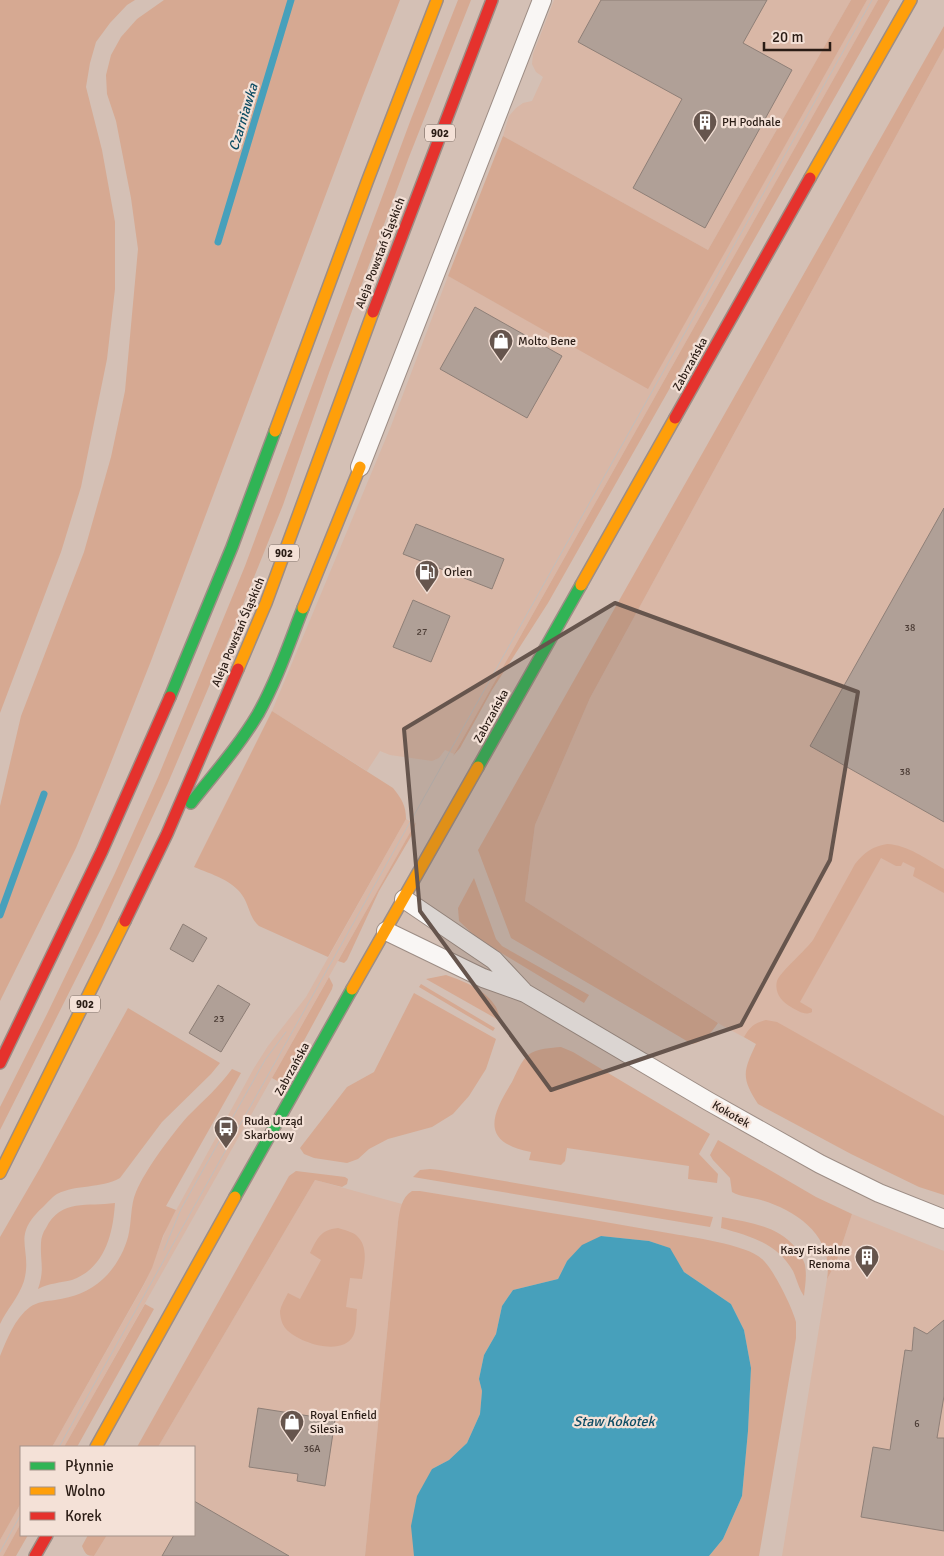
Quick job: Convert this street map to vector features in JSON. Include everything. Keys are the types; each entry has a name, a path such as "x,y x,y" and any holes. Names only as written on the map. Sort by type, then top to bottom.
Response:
{"main road":[{"path":"0,1062 102,851 180,674 232,547 366,182 437,0"},
{"name":"Aleja Powstań Śląskich","path":"0,1173 167,834 266,603 386,276 492,0"},
{"name":"Zabrzańska","path":"97,1446 911,0"},
{"path":"167,834 237,746 257,715 275,681 360,467"},
{"path":"35,1556 46,1536"}],"street":[{"path":"360,467 542,0"},
{"name":"Kokotek","path":"404,900 494,960 525,993"},
{"name":"Kokotek","path":"386,931 483,978 525,993 702,1098 820,1164 879,1194 944,1219"}],"highlighted area":[{"path":"615,603 858,692 830,860 741,1025 551,1090 420,911 404,729"}],"shaded area":[{"path":"0,0 135,0 127,5 110,23 96,42 86,87 102,150 115,222 115,289 107,359 81,487 61,552 0,713"},
{"path":"164,0 400,0 151,661 106,775 76,848 0,1001 0,806 21,716 84,552 111,457 125,391 138,249 131,198 116,121 107,94 106,75 111,55 121,37 137,19"},
{"path":"458,0 471,0 409,157 329,373 283,505 230,637 168,783 101,929 0,1130 0,1107 115,873 158,777 245,566 411,119"},
{"path":"554,0 851,0 708,250 503,136 509,116 523,103 532,101 543,77 536,72 532,64 533,54"},
{"path":"851,0 867,0 648,389 448,276 503,136 708,250"},
{"path":"867,0 878,0 454,754 445,750 439,758 432,761 390,755 380,751 367,771 272,711 391,426 448,276 648,388"},
{"path":"878,0 890,0 548,603 492,690 460,748 453,756"},
{"path":"944,26 944,48 590,698 535,825 525,901 718,1023 704,1039 692,1044 511,938 478,850"},
{"path":"944,48 944,1125 777,1055 723,1026 525,901 535,825 590,698"},
{"path":"272,711 393,788 401,799 405,810 406,819 328,957 259,926 252,917 244,898 235,887 194,867"},
{"path":"406,819 415,824 65,1446 53,1446 145,1283 168,1225 254,1068 268,1046 306,997"},
{"path":"416,822 413,833 379,891 347,960 344,963 338,961"},
{"path":"887,844 910,850 944,869 944,893 913,876 915,868 903,862 901,866 896,866 881,858 800,1002 812,1009 812,1012 804,1013 796,1010 785,1003 780,997 776,985 779,977 813,940 855,864 869,851"},
{"path":"474,878 496,939 502,946 589,995 584,1003 478,939 459,921 458,908"},
{"path":"446,975 467,983 487,996 496,1007 502,1022 426,979"},
{"path":"329,977 333,985 332,989 281,1083 272,1078"},
{"path":"421,984 495,1028 493,1031 419,987"},
{"path":"414,993 496,1039 486,1069 469,1096 453,1114 432,1127 388,1139 369,1149 358,1159 347,1163 314,1158 304,1154 300,1148 347,1087 374,1072"},
{"path":"128,1008 220,1063 162,1122 120,1178 105,1184 72,1189 57,1194 33,1217 25,1235 26,1270 24,1281 0,1324 0,1237"},
{"path":"766,1020 777,1022 944,1116 944,1195 919,1187 851,1154 758,1104 746,1081 746,1068 756,1044 744,1037 753,1026"},
{"path":"561,1047 573,1052 710,1134 699,1154 718,1174 717,1183 688,1179 689,1166 567,1148 565,1161 561,1165 529,1160 531,1152 515,1148 504,1142 497,1134 494,1126 495,1116 521,1064 528,1055 536,1051"},
{"path":"232,1069 241,1073 166,1206 176,1210 163,1236 152,1268 144,1284 53,1446 20,1446 20,1505 0,1540 0,1356 9,1336 20,1317 30,1307 81,1293 98,1284 111,1270 126,1243 134,1197 140,1183 159,1153 188,1116"},
{"path":"718,1140 816,1197 852,1214 836,1263 827,1279 828,1264 825,1250 819,1238 810,1228 788,1211 775,1205 732,1192 730,1178 710,1155"},
{"path":"430,1169 713,1217 710,1227 413,1177 420,1170"},
{"path":"296,1171 345,1177 348,1179 347,1184 342,1187 315,1180 159,1446 138,1446 289,1176"},
{"path":"315,1180 402,1204 398,1222 365,1556 94,1556 106,1536 195,1536 195,1446 159,1446"},
{"path":"412,1191 703,1239 744,1249 762,1259 777,1279 791,1308 796,1322 796,1338 759,1556 709,1556 723,1539 742,1496 751,1368 744,1330 731,1304 684,1272 669,1248 649,1241 601,1236 567,1261 558,1279 513,1290 502,1306 496,1334 484,1355 479,1379 482,1391 480,1414 467,1443 449,1460 432,1469 414,1556 365,1556 398,1222 403,1201"},
{"path":"115,1203 109,1238 100,1259 83,1275 72,1280 50,1284 38,1289 42,1271 41,1239 52,1218 67,1208"},
{"path":"852,1214 944,1251 944,1556 782,1556 827,1279 836,1263"},
{"path":"722,1217 762,1226 789,1240 796,1248 805,1265 804,1296 787,1261 762,1242 721,1228"},
{"path":"338,1228 357,1236 363,1245 362,1279 350,1278 346,1307 357,1309 356,1326 353,1336 340,1346 320,1346 300,1339 286,1329 283,1325 280,1311 288,1293 300,1299 321,1260 310,1253 317,1239 323,1233"},
{"path":"145,1304 154,1309 78,1446 65,1446"},
{"path":"20,1505 20,1525 3,1556 0,1556 0,1540"},
{"path":"20,1525 20,1536 27,1536 16,1556 3,1556"},
{"path":"87,1536 106,1536 94,1556 86,1554 82,1546"}],"water":[{"name":"Staw Kokotek","path":"601,1236 649,1241 670,1248 684,1272 731,1304 744,1330 751,1368 742,1496 723,1539 709,1556 414,1556 411,1526 417,1496 432,1469 449,1460 467,1443 480,1414 482,1391 479,1379 484,1355 496,1334 502,1306 513,1290 558,1279 567,1261 582,1245"}],"building":[{"name":"PH Podhale","path":"601,0 767,0 743,43 792,70 705,228 633,188 682,99 578,42"},
{"name":"Molto Bene","path":"475,307 562,356 527,418 440,369"},
{"path":"944,508 944,822 810,746"},
{"path":"416,524 504,559 492,589 403,554"},
{"path":"413,600 450,616 431,662 393,647"},
{"path":"183,924 207,938 193,962 170,949"},
{"path":"218,985 250,1004 221,1052 189,1033"},
{"path":"944,1320 944,1396 937,1438 944,1438 944,1531 861,1517 873,1447 890,1450 905,1350 912,1351 914,1327 927,1334"},
{"name":"Royal Enfield Silesia","path":"258,1408 335,1420 325,1486 297,1481 298,1474 249,1467"},
{"path":"195,1502 289,1556 162,1556 173,1536 195,1536"}],"waterway":[{"name":"Czarniawka","path":"218,242 291,0"},
{"name":"Czarniawka","path":"0,915 44,794"}],"tram line":[{"path":"60,1446 872,0"},
{"path":"164,1250 181,1209 265,1060 286,1032"},
{"path":"0,1552 20,1516"}],"traffic: fast":[{"path":"170,697 232,547 275,431"},
{"path":"478,767 581,585"},
{"path":"191,803 235,749 258,714 277,675 303,608"},
{"path":"235,1197 352,989"}],"traffic: slow":[{"path":"275,431 437,0"},
{"path":"810,178 911,0"},
{"path":"238,669 266,603 373,312"},
{"path":"581,585 675,418"},
{"path":"303,608 360,467"},
{"path":"352,989 478,767"},
{"path":"0,1173 125,921"},
{"path":"97,1446 235,1197"}],"traffic: jam":[{"path":"373,312 492,0"},
{"path":"675,418 810,178"},
{"path":"125,921 167,834 238,669"},
{"path":"0,1063 102,851 170,697"},
{"path":"35,1556 46,1536"}],"place":[{"name":"PH Podhale","path":"705,143"},
{"name":"Molto Bene","path":"501,362"},
{"name":"Orlen","path":"427,593"},
{"name":"Ruda Urząd Skarbowy","path":"226,1149"},
{"name":"Kasy Fiskalne Renoma","path":"867,1278"},
{"name":"Royal Enfield Silesia","path":"292,1443"}]}
